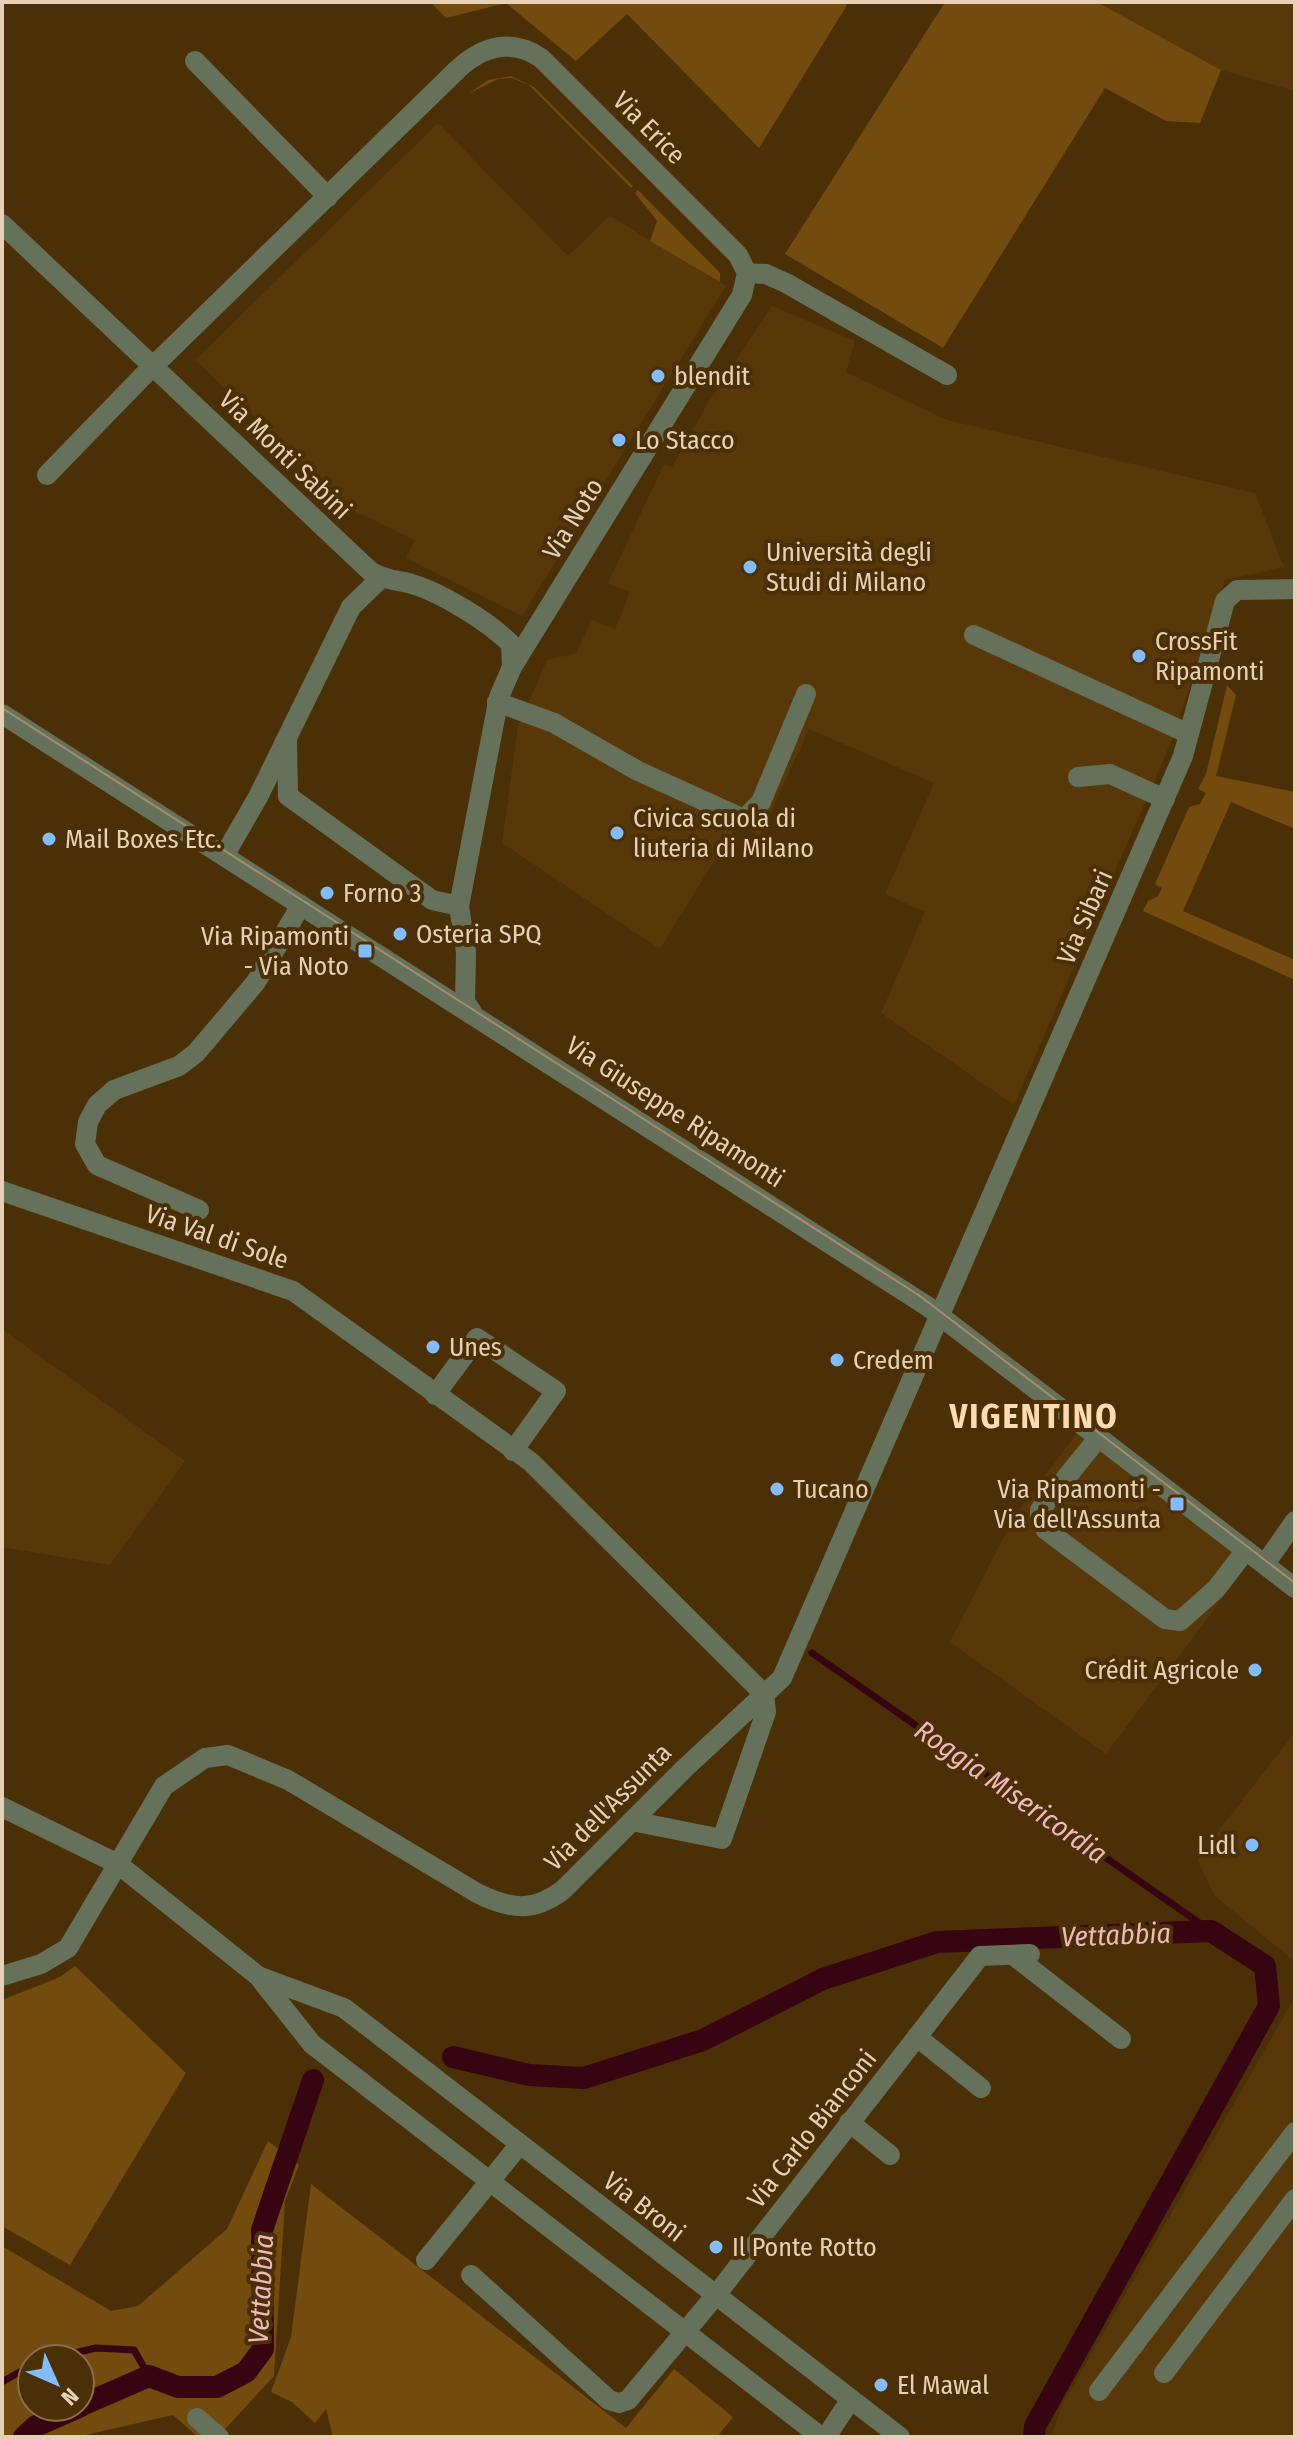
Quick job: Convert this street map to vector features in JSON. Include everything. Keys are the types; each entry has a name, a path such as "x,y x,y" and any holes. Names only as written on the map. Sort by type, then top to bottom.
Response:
{"street":[{"name":"Via Erice","path":"328,197 465,62 490,48 518,47 550,66 736,252 747,273"},
{"path":"47,475 328,197 195,61"},
{"name":"Via Monti Sabini","path":"2,224 381,578"},
{"path":"747,273 776,278 947,375"},
{"name":"Via Noto","path":"472,1012 465,1002 466,952 459,906 497,702 512,667 738,302 747,273"},
{"path":"224,856 287,739 351,607 381,578 415,585 493,626 511,644 512,667"},
{"name":"Via Sibari","path":"938,1314 1165,799 1189,734 1225,601 1237,590 1295,589"},
{"path":"974,635 1189,734"},
{"path":"497,702 554,723 638,771 744,819 761,802 806,694"},
{"name":"Via Giuseppe Ripamonti","path":"2,714 472,1012 938,1314 1295,1588"},
{"path":"287,739 288,796 432,900 459,906"},
{"path":"1078,777 1110,774 1165,799"},
{"path":"199,1210 97,1165 85,1144 88,1122 97,1105 114,1090 179,1066 196,1053 256,982 301,905"},
{"name":"Via Val di Sole","path":"2,1191 290,1289 531,1462 764,1694"},
{"name":"Via dell'Assunta","path":"2,1976 41,1964 68,1948 164,1786 205,1758 228,1755 288,1780 477,1893 507,1906 530,1907 554,1897 782,1678 938,1314"},
{"path":"435,1395 477,1338 556,1391 513,1451"},
{"path":"1099,1437 1040,1510 1040,1520 1046,1530 1165,1619 1180,1621 1216,1589 1246,1550"},
{"path":"1265,1564 1295,1521"},
{"path":"632,1821 722,1839 766,1712 764,1694"},
{"name":"Via Broni","path":"2,1807 118,1864 258,1976 312,2044 488,2184 823,2437 851,2399"},
{"name":"Via Carlo Bianconi","path":"471,2275 609,2400 619,2403 628,2400 716,2295 980,1956 1022,1954 1121,2039"},
{"name":"Via Broni","path":"258,1976 344,2008 900,2437"},
{"path":"917,2037 981,2088"},
{"path":"849,2122 890,2155"},
{"path":"1099,2391 1295,2132"},
{"path":"426,2260 520,2144"},
{"path":"1164,2373 1295,2199"},
{"path":"197,2418 219,2437"}],"shaded area":[{"path":"430,2 841,2 847,5 759,148 627,14 576,61 506,3 446,18"},
{"path":"945,2 1097,2 1221,70 1200,123 1166,121 1105,88 943,348 785,254"},
{"path":"1097,2 1295,2 1295,91 1221,70"},
{"path":"511,76 534,87 633,186 631,188 529,85 512,78 498,79 468,94 488,80"},
{"path":"438,123 568,256 610,216 726,286 522,616 406,558 415,540 352,510 195,360"},
{"path":"638,190 720,273 720,282 650,241 657,221 635,193"},
{"path":"772,306 855,341 846,372 947,420 1255,493 1284,567 1225,580 1172,740 1014,1105 881,1013 925,912 885,894 934,783 809,729 760,836 737,824 660,949 502,843 518,726 547,660 576,653 592,620 615,629 630,593 608,583 664,464 672,467 709,401"},
{"path":"1227,685 1236,695 1216,776 1295,792 1295,829 1231,802 1183,911 1295,960 1295,980 1143,911 1148,901 1157,897 1162,888 1155,884 1189,807 1200,804 1206,793 1198,789 1206,774"},
{"path":"2,1329 185,1461 110,1565 2,1547"},
{"path":"1083,1425 1254,1556 1106,1754 950,1642 1014,1517"},
{"name":"Lidl","path":"1295,1732 1295,1962 1214,1895 1197,1859"},
{"path":"75,1966 186,2073 70,2265 2,2226 2,2000 60,1977"},
{"path":"1295,1997 1295,2437 1051,2437 1062,2405"},
{"path":"268,2141 299,2165 285,2201 274,2376 218,2437 198,2437 173,2415 77,2437 2,2437 2,2246 111,2311 138,2306 227,2229"},
{"path":"311,2184 626,2428 674,2369 733,2417 717,2437 333,2437 326,2409 315,2423 292,2402 271,2392 291,2337"}],"waterway":[{"name":"Roggia Misericordia","path":"812,1653 1211,1931"},
{"name":"Vettabbia","path":"453,2057 529,2075 584,2078 703,2040 823,1979 937,1942 1211,1931 1265,1966 1269,2006 1035,2426 1034,2437"},
{"name":"Vettabbia","path":"96,2399 149,2376 178,2387 217,2387 246,2372 263,2349 262,2230 313,2080"},
{"path":"96,2348 134,2350 149,2376"},
{"path":"2,2382 16,2374"},
{"name":"Vettabbia","path":"24,2437 43,2423"}],"tram line":[{"path":"2,708 920,1296 1295,1583"}],"place":[{"name":"blendit","path":"658,376"},
{"name":"Lo Stacco","path":"619,440"},
{"name":"Università degli Studi di Milano","path":"750,567"},
{"name":"CrossFit Ripamonti","path":"1139,656"},
{"name":"Civica scuola di liuteria di Milano","path":"617,833"},
{"name":"Mail Boxes Etc.","path":"49,839"},
{"name":"Forno 3","path":"327,893"},
{"name":"Osteria SPQ","path":"400,934"},
{"name":"Via Ripamonti - Via Noto","path":"365,951"},
{"name":"Unes","path":"433,1347"},
{"name":"Credem","path":"837,1360"},
{"name":"Tucano","path":"777,1489"},
{"name":"Via Ripamonti - Via dell'Assunta","path":"1177,1504"},
{"name":"Crédit Agricole","path":"1255,1670"},
{"name":"Lidl","path":"1252,1845"},
{"name":"Il Ponte Rotto","path":"716,2247"},
{"name":"El Mawal","path":"881,2385"}],"district":[{"name":"VIGENTINO","path":"1034,1416"}]}
